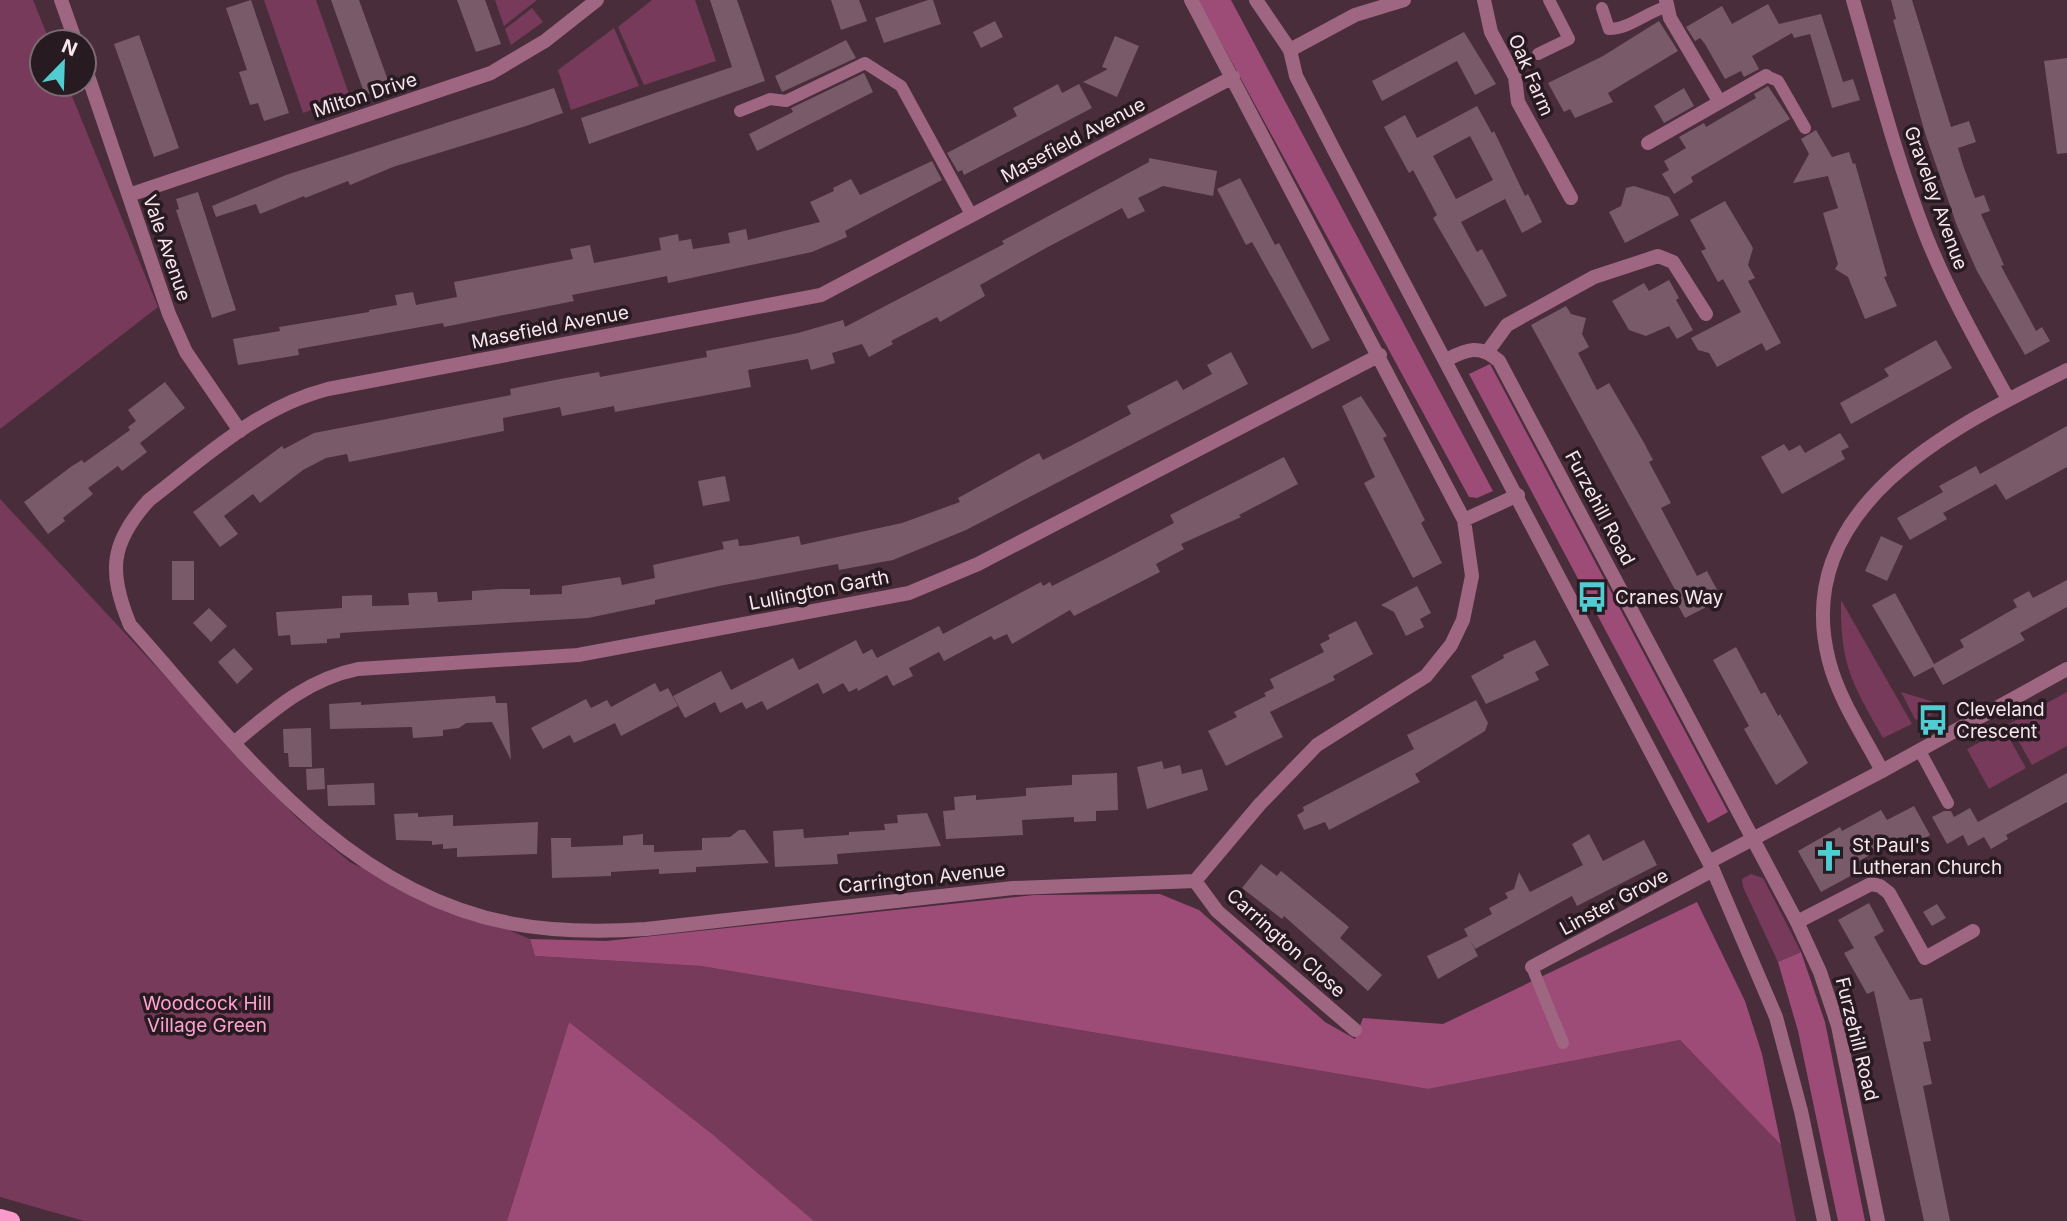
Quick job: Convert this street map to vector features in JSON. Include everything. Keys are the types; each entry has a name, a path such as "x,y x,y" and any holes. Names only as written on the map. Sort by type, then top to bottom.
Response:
{"main road":[{"path":"0,1218 11,1221"}],"street":[{"path":"61,0 71,28"},
{"name":"Milton Drive","path":"129,195 491,73 545,41 597,0"},
{"path":"1191,0 1380,355 1464,520 1470,545 1470,596 1451,645 1426,676 1317,746 1269,794 1195,881"},
{"path":"1256,0 1290,50 1296,76 1711,866 1776,1017 1801,1111 1824,1221"},
{"path":"1290,50 1356,15 1404,0"},
{"name":"Oak Farm","path":"1484,0 1491,32 1515,77 1518,102 1571,198"},
{"name":"Graveley Avenue","path":"1853,0 1902,170 1927,237 1955,300 2008,399"},
{"path":"1666,3 1720,101"},
{"path":"1648,143 1766,76"},
{"name":"Masefield Avenue","path":"234,742 130,625 116,591 117,547 135,516 149,500 264,413 286,402 328,388 821,295 1233,77"},
{"name":"Vale Avenue","path":"96,98 169,314 186,352 240,431"},
{"path":"1446,360 1476,348 1488,351 1507,325 1583,283 1658,256 1673,262 1706,314"},
{"name":"Furzehill Road","path":"1488,351 1499,361 1754,838 1820,972 1838,1026 1878,1221"},
{"name":"Lullington Garth","path":"234,742 290,697 315,681 337,673 358,669 578,655 909,593 978,564 1380,355"},
{"path":"1882,771 1836,686 1824,623 1829,573 1853,519 1875,490 1954,431 2008,399 2067,370"},
{"path":"1464,520 1518,495"},
{"path":"1711,866 1754,838 1920,751 2067,669"},
{"name":"Carrington Avenue","path":"234,742 296,808 336,842 379,872 443,902 506,922 534,927 590,932 646,929 1013,888 1195,881"},
{"name":"Linster Grove","path":"1532,967 1711,866"},
{"name":"Carrington Close","path":"1195,881 1217,911 1355,1030"},
{"path":"1797,922 1871,884 1880,886 1889,893 1925,958 1973,931"}],"lane":[{"path":"1538,54 1569,38 1549,0"},
{"path":"1602,8 1609,29 1620,29 1666,3"},
{"path":"740,111 770,99 786,102 865,62 901,86 972,216"},
{"path":"1766,76 1778,81 1805,128"},
{"path":"1920,751 1948,803"},
{"path":"1532,967 1563,1044"}],"green space":[{"path":"0,0 33,0 44,28 28,28 28,98 73,98 158,307 0,429"},
{"path":"264,0 316,0 350,97 303,113"},
{"path":"495,0 537,0 504,26"},
{"path":"652,0 695,0 716,61 644,85 618,27"},
{"path":"532,8 543,22 511,45 505,29"},
{"path":"614,28 639,86 571,110 558,70"},
{"name":"Woodcock Hill Village Green","path":"0,499 296,817 351,863 530,939 535,956 701,966 1428,1089 1680,1040 1781,1145 1796,1221 814,1221 711,1133 569,1022 507,1221 84,1221 0,1197"},
{"path":"1841,600 1912,724 1883,738 1850,673 1843,641"},
{"path":"1901,692 1947,706 1919,721 1915,719"},
{"path":"2067,692 2067,746 2032,765 2009,724"},
{"path":"2004,729 2026,768 1989,789 1967,749"},
{"path":"1751,874 1763,878 1801,952 1778,962 1743,887 1742,879"}],"shaded area":[{"path":"1198,0 1231,0 1493,491 1477,498 1469,497"},
{"path":"1490,364 1728,812 1708,823 1469,374"},
{"path":"1160,894 1199,910 1325,1022 1355,1039 1363,1018 1443,1024 1697,902 1745,1001 1762,1054 1781,1145 1680,1040 1428,1089 701,966 535,956 530,939 606,941 1034,895"},
{"path":"1801,952 1825,1022 1865,1221 1838,1221 1798,1031 1778,962"},
{"path":"569,1022 711,1133 814,1221 507,1221"}],"building":[{"path":"251,0 289,113 264,121 258,103 250,105 239,72 247,70 226,8"},
{"path":"331,0 359,0 390,86 365,95"},
{"path":"457,0 485,0 501,44 476,52"},
{"path":"710,0 737,0 765,81 589,144 581,118 732,67"},
{"path":"831,0 859,0 867,21 841,30"},
{"path":"933,0 941,24 884,43 875,18"},
{"path":"1891,0 1912,0 1951,127 1969,121 1976,142 1958,148 1975,198 1984,195 1990,211 1981,214 2004,265 2001,266 2036,331 2042,327 2050,341 2025,355 1977,271 1957,226 1925,133 1893,20 1896,19"},
{"path":"1768,4 1779,24 1821,14 1843,82 1853,79 1860,100 1832,108 1810,34 1794,38 1792,33 1752,56 1759,69 1744,77 1741,71 1725,79 1705,44 1700,38 1695,41 1686,27 1722,6 1732,24"},
{"path":"995,21 1003,37 981,48 973,32"},
{"path":"1659,21 1678,51 1608,93 1613,102 1575,118 1570,109 1564,112 1548,83 1603,56"},
{"path":"1464,32 1496,84 1475,95 1457,61 1382,101 1372,81"},
{"path":"139,35 179,148 154,157 114,44"},
{"path":"1115,36 1139,46 1117,97 1083,82 1108,69 1102,67"},
{"path":"846,40 856,58 782,92 775,76"},
{"path":"2067,58 2067,153 2057,154 2044,61"},
{"path":"864,73 873,92 757,151 749,134 793,112 791,108"},
{"path":"1058,84 1062,93 1079,84 1092,108 964,175 962,170 958,172 947,153 1017,116 1013,108"},
{"path":"1768,86 1790,119 1691,177 1693,182 1674,194 1662,174 1669,170 1664,161 1686,148 1679,137 1704,123 1706,127 1756,98 1754,94"},
{"path":"554,88 563,113 526,126 393,167 350,185 348,181 260,214 256,204 216,217 212,206 286,175"},
{"path":"1684,88 1694,106 1664,123 1654,106"},
{"path":"1477,106 1492,133 1494,131 1525,196 1528,194 1542,222 1522,233 1505,199 1461,222 1477,252 1482,249 1507,296 1485,307 1433,218 1437,215 1413,170 1409,173 1384,127 1405,115 1417,138","holes":["1470,136 1493,180 1456,199 1433,156"]},
{"path":"1816,130 1832,157 1849,152 1853,164 1855,163 1887,276 1884,277 1897,306 1865,319 1848,277 1835,269 1838,264 1823,213 1838,208 1828,176 1793,183 1809,154 1801,139"},
{"path":"1149,158 1217,171 1213,196 1163,186 1138,198 1145,211 1128,219 1122,208 1046,248 980,285 985,296 940,322 937,317 891,341 893,344 869,357 862,344 832,353 835,363 811,370 808,359 748,370 751,387 615,412 614,406 562,416 560,407 503,418 504,431 349,462 347,454 326,458 303,470 260,503 253,494 224,516 238,534 220,547 193,512 282,446 284,449 314,433 511,395 510,389 555,380 599,372 600,377 707,357 706,351 798,333 843,320 845,327 1004,244 1002,241 1149,162"},
{"path":"932,161 942,180 845,231 847,237 812,252 668,283 667,276 572,295 574,301 444,327 443,323 298,349 299,355 238,365 233,339 280,331 279,327 397,305 395,295 413,292 416,305 457,297 454,282 573,259 570,249 590,245 594,263 661,250 659,238 678,234 679,241 691,239 693,249 730,243 728,233 746,229 748,240 820,222 810,202 834,191 833,188 851,179 860,195"},
{"path":"1240,178 1275,245 1279,243 1330,340 1312,349 1252,242 1246,245 1217,189"},
{"path":"1634,186 1669,197 1679,215 1625,243 1609,212 1621,206 1626,188"},
{"path":"198,192 236,310 212,318 176,210 179,209 176,199"},
{"path":"1725,201 1753,248 1748,265 1755,278 1748,281 1781,343 1766,351 1762,343 1717,367 1709,353 1698,350 1691,338 1741,312 1723,279 1718,282 1701,251 1706,249 1690,220"},
{"path":"1669,280 1679,298 1676,300 1693,330 1677,339 1669,326 1646,336 1629,330 1612,301 1644,283 1649,291"},
{"path":"1566,306 1571,314 1586,318 1582,334 1589,347 1578,353 1597,390 1609,383 1653,460 1649,462 1671,503 1661,508 1697,576 1707,571 1722,599 1685,618 1675,600 1679,597 1531,325"},
{"path":"1936,340 1952,368 1851,424 1840,403 1889,376 1884,369"},
{"path":"1231,352 1248,384 966,530 893,560 839,570 838,564 719,586 655,600 655,604 588,618 340,633 340,638 327,639 327,643 291,645 290,635 278,636 276,612 342,608 342,596 372,595 372,606 409,605 408,593 437,592 438,602 472,600 472,591 500,589 530,589 530,595 562,594 562,586 620,577 622,585 655,578 653,565 724,549 722,542 738,539 739,546 799,536 801,545 902,523 960,502 958,498 1039,453 1043,460 1084,439 1131,414 1127,406 1177,380 1183,390 1212,374 1207,365"},
{"path":"165,382 185,408 140,443 147,452 122,471 118,466 88,488 93,494 48,534 24,502 72,466 82,460 84,463 130,430 128,427 136,421 128,410"},
{"path":"1361,396 1387,436 1383,438 1425,520 1421,523 1442,563 1413,578 1364,483 1375,477 1342,406"},
{"path":"2067,426 2067,467 2006,500 1996,484 1943,513 1947,519 1910,540 1897,518 1943,492 1939,486 1976,466 1980,474"},
{"path":"1840,433 1849,447 1841,451 1845,459 1782,494 1761,457 1784,444 1789,451 1800,445 1805,453"},
{"path":"1284,457 1298,484 1239,515 1241,517 1181,544 1184,549 1156,564 1160,572 1074,616 1070,610 1012,644 1007,634 994,640 991,636 944,661 939,652 909,668 913,676 893,686 887,675 858,691 857,688 849,692 843,683 823,694 818,683 767,710 762,701 746,709 742,702 720,713 715,702 685,718 673,696 721,671 731,690 793,658 799,670 856,640 863,654 872,649 877,658 939,626 943,634 1041,582 1043,586 1050,582 1052,586 1111,556 1174,523 1170,515"},
{"path":"725,476 730,501 703,506 698,481"},
{"path":"1881,536 1903,546 1887,581 1865,571"},
{"path":"172,561 194,561 194,600 172,600"},
{"path":"2067,580 2067,607 2020,633 2025,640 1943,685 1933,667 1914,677 1872,605 1895,593 1934,664 1964,647 1960,640 2017,607 2013,600 2029,591 2033,598"},
{"path":"1417,586 1431,613 1420,619 1424,627 1406,636 1394,612 1381,605"},
{"path":"209,608 227,626 211,642 193,623"},
{"path":"1356,621 1373,654 1333,676 1335,680 1270,712 1283,737 1226,766 1208,731 1237,717 1234,712 1266,696 1264,693 1274,688 1270,679 1324,652 1320,644 1330,639 1328,635"},
{"path":"1535,640 1549,665 1535,672 1539,680 1486,704 1471,676 1504,658 1503,655"},
{"path":"1736,647 1761,694 1765,692 1778,716 1780,714 1808,763 1776,785 1744,729 1749,726 1713,660"},
{"path":"234,648 253,669 237,684 218,662"},
{"path":"655,683 660,692 668,688 678,706 621,736 615,723 574,743 570,735 543,749 531,728 586,699 591,708 607,700 611,707"},
{"path":"495,696 496,703 507,703 511,760 492,722 466,723 459,728 443,730 443,736 413,738 412,727 330,729 329,704 361,702 361,705"},
{"path":"1476,700 1488,723 1485,731 1415,774 1420,782 1329,830 1325,822 1304,830 1297,815 1304,811 1303,807 1414,749 1407,735"},
{"path":"311,728 312,767 289,767 288,753 284,753 283,729"},
{"path":"1162,761 1164,769 1180,765 1182,774 1202,769 1208,790 1147,809 1137,767"},
{"path":"324,768 325,789 307,790 306,769"},
{"path":"1117,773 1118,810 1096,811 1096,821 1074,822 1074,817 1022,820 1023,835 946,839 943,811 955,810 954,797 976,795 976,800 1026,796 1026,788 1072,785 1072,775"},
{"path":"2067,773 2067,802 2006,835 2008,839 1991,849 1984,837 1968,846 1963,835 1947,844 1932,817 1944,811 1951,811 1954,817 1970,808 1978,822"},
{"path":"374,783 375,805 328,806 327,785"},
{"path":"1914,806 1930,835 1909,847 1903,837 1859,861 1856,873 1821,892 1798,851 1840,827 1842,831 1881,810 1887,820"},
{"path":"418,813 418,817 453,815 453,826 538,822 537,854 457,857 457,848 443,849 443,844 396,840 394,814"},
{"path":"927,813 941,846 837,854 838,864 775,867 773,831 803,829 804,838 849,835 849,832 885,830 884,824 898,823 897,815"},
{"path":"739,830 745,830 769,863 696,867 696,872 659,874 659,869 611,872 611,876 552,878 551,838 571,838 571,847 623,845 623,836 643,834 643,845 654,845 654,852 702,850 702,838 730,837"},
{"path":"1589,834 1603,861 1644,840 1657,865 1577,906 1572,896 1475,949 1464,929 1492,914 1489,908 1508,898 1505,893 1514,889 1519,872 1530,892 1583,865 1572,844"},
{"path":"1261,864 1277,876 1281,871 1349,927 1340,938 1382,975 1368,991 1284,916 1282,919 1242,888"},
{"path":"1869,903 1884,931 1874,937 1910,1000 1922,998 1931,1041 1923,1042 1932,1084 1923,1086 1950,1221 1924,1221 1874,991 1867,994 1844,953 1854,948 1838,920"},
{"path":"1937,904 1946,918 1932,926 1923,912"},
{"path":"1468,936 1478,956 1438,979 1427,956"}],"place":[{"name":"Cranes Way","path":"1592,597"},
{"name":"Cleveland Crescent","path":"1933,720"},
{"name":"St Paul's Lutheran Church","path":"1829,856"}]}
